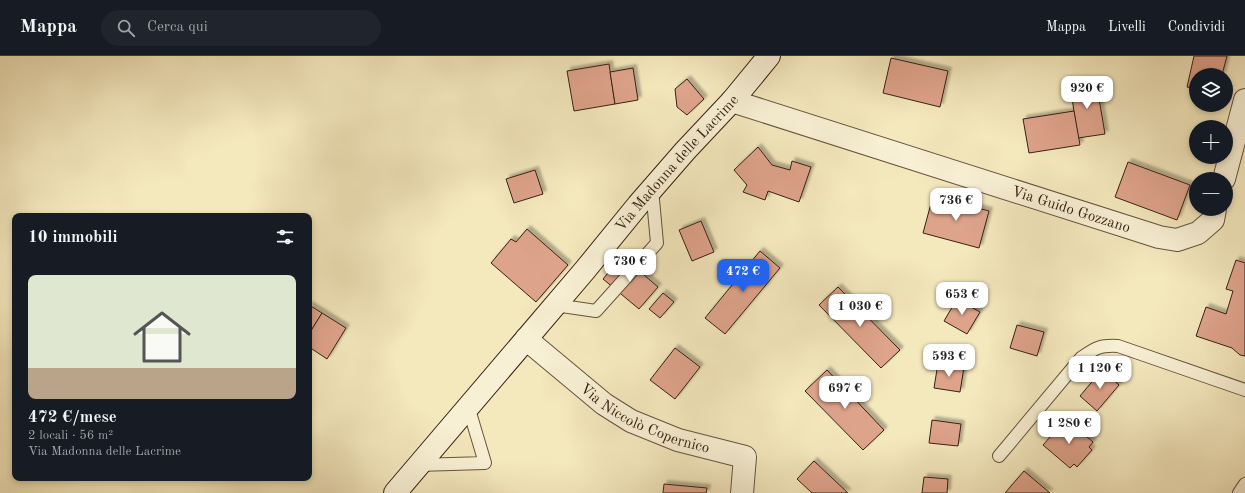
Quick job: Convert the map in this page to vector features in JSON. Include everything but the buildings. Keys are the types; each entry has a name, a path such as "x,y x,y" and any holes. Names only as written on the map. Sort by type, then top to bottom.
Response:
{"street":[{"name":"Via Madonna delle Lacrime","path":"395,493 474,398 585,270 652,188 685,150 732,101 769,56"},
{"path":"1226,172 1245,100"},
{"name":"Via Guido Gozzano","path":"732,101 1158,237 1177,240 1198,233 1212,220 1213,216"},
{"name":"Via Niccolò Copernico","path":"526,339 604,404 631,421 678,440 745,457 742,493"}],"lane":[{"path":"555,305 596,311 656,243 652,188"},
{"path":"999,456 1081,358 1092,350 1105,345 1118,346 1245,390"},
{"path":"418,464 485,463 474,398"},
{"path":"1239,493 1245,484"}]}
